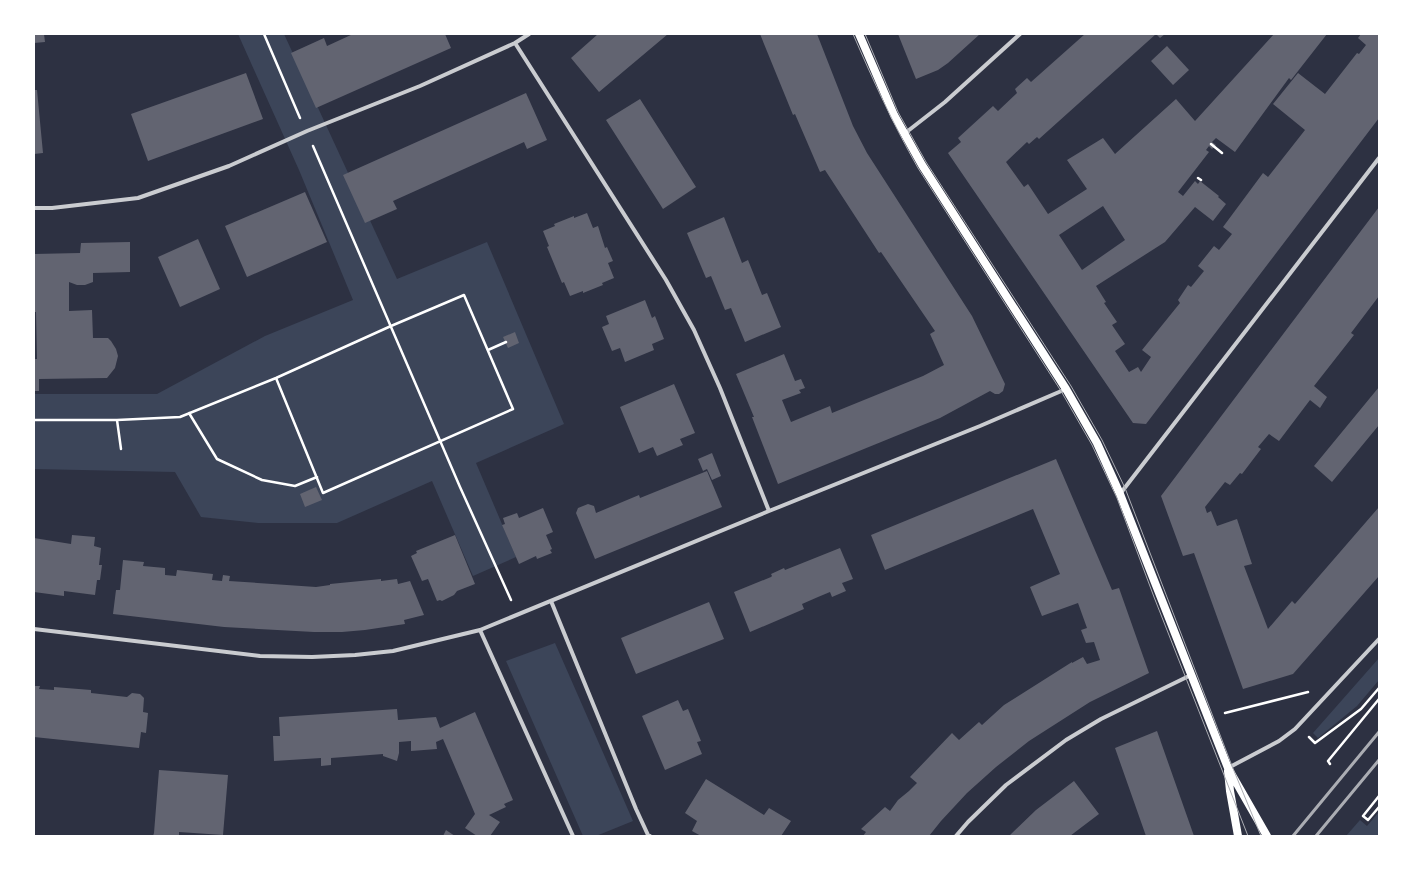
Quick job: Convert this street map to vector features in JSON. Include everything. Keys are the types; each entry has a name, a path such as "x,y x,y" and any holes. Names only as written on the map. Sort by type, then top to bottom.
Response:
{"main road":[{"path":"859,34 882,90 904,134 953,216 1066,389 1097,443 1120,494 1207,718 1228,768 1266,833"},
{"path":"1228,768 1230,791 1238,836"}],"street":[{"path":"34,208 52,208 138,198 229,166 306,131 420,86 515,43 529,34"},
{"path":"904,134 945,102 1020,34"},
{"path":"515,43 666,280 694,330 720,388 769,511"},
{"path":"1120,494 1379,158"},
{"path":"34,629 260,656 312,657 393,651 480,630 980,426 1066,389"},
{"path":"551,601 647,836"},
{"path":"480,630 573,836"},
{"path":"1228,768 1291,733 1379,639"},
{"path":"956,836 968,822 1006,785 1066,740 1101,719 1191,675"}],"path":[{"path":"264,34 517,615"},
{"path":"1211,144 1222,153"},
{"path":"34,420 117,420 180,417 276,378 464,295 513,409 323,493 276,378"},
{"path":"488,350 506,342"},
{"path":"189,414 217,460 262,480 294,486 317,477"},
{"path":"117,420 121,449"},
{"path":"1207,718 1337,684"},
{"path":"1315,743 1361,710 1379,688"},
{"path":"1330,764 1328,762 1379,699"},
{"path":"1379,796 1362,816 1368,820 1379,807"}],"shaded area":[{"path":"238,34 284,34 397,279 487,242 564,424 476,463 516,557 473,576 432,481 337,523 258,523 201,517 175,472 34,469 34,394 157,394 265,336 353,300 299,170"},
{"path":"555,643 633,821 596,836 583,836 506,661"},
{"path":"1379,658 1379,680 1357,706 1318,738 1313,733"},
{"path":"1379,812 1379,836 1346,836 1360,820 1367,826"}],"building":[{"path":"34,34 44,34 45,42 34,43"},
{"path":"353,34 445,34 451,48 316,108 291,53 324,38 327,46"},
{"path":"598,34 668,34 599,92 571,58"},
{"path":"760,34 817,34 853,126 867,153 972,316 1005,384 1003,391 999,394 995,394 990,391 940,418 778,484 752,417 754,417 736,374 784,354 795,381 801,379 805,388 799,390 801,393 782,400 791,422 830,406 832,413 923,376 944,365 930,334 935,331 881,252 879,253 825,170 820,172 795,114 793,115"},
{"path":"898,34 980,34 948,63 938,70 916,79"},
{"path":"1085,34 1156,34 1039,139 1037,137 1029,144 1027,142 1006,162 1024,187 1028,184 1048,214 1087,189 1067,160 1103,138 1115,154 1176,99 1195,121 1274,34 1327,34 1291,80 1289,78 1235,152 1216,138 1212,142 1216,145 1212,149 1209,146 1206,150 1209,152 1178,192 1183,196 1195,181 1198,184 1200,181 1219,196 1218,197 1226,204 1213,221 1195,207 1165,242 1096,286 1106,302 1104,303 1117,322 1112,325 1125,344 1115,351 1129,372 1138,367 1141,372 1151,357 1142,350 1180,303 1178,300 1188,285 1191,287 1204,271 1198,266 1214,246 1219,250 1232,234 1223,227 1263,173 1268,177 1305,130 1273,104 1298,73 1325,94 1357,53 1359,54 1366,45 1358,38 1361,34 1379,34 1379,118 1146,424 1133,423 948,153 961,142 958,138 993,106 998,111 1017,93 1015,89 1027,78 1031,82","holes":["1103,206 1125,240 1082,270 1059,235"]},
{"path":"1156,34 1165,34 1160,38"},
{"path":"1167,46 1189,70 1173,85 1151,61"},
{"path":"246,73 263,119 148,161 131,114"},
{"path":"34,90 37,90 43,153 34,154"},
{"path":"526,93 547,140 527,149 524,142 393,201 397,209 365,223 343,175"},
{"path":"640,99 696,187 663,209 606,120"},
{"path":"305,192 327,242 247,277 225,226"},
{"path":"1379,207 1379,296 1351,333 1354,335 1314,386 1327,397 1320,408 1310,400 1279,441 1269,434 1258,447 1261,449 1242,474 1240,473 1230,485 1225,482 1205,507 1207,513 1211,511 1217,526 1237,519 1252,564 1244,566 1268,629 1292,601 1295,604 1379,507 1379,576 1293,674 1243,689 1194,553 1183,556 1161,496"},
{"path":"587,213 593,228 598,226 605,248 607,247 613,261 608,263 614,278 602,283 603,285 583,293 583,291 570,296 564,282 562,283 547,247 549,246 543,231 555,226 554,224 574,216 574,218"},
{"path":"724,217 742,263 748,260 762,295 767,293 781,327 745,342 731,308 725,310 711,276 706,278 687,233"},
{"path":"198,239 220,289 180,307 158,257"},
{"path":"130,242 130,272 93,273 93,282 85,285 77,285 69,282 69,311 92,310 93,338 108,338 111,341 118,356 115,368 107,378 39,379 39,391 34,391 34,359 37,359 36,312 34,312 34,254 80,253 81,243"},
{"path":"645,300 652,318 655,316 664,339 652,344 654,350 625,362 620,348 612,351 602,327 609,324 606,316"},
{"path":"515,332 519,343 508,348 503,337"},
{"path":"674,384 695,433 680,439 683,445 657,456 653,447 639,453 620,407"},
{"path":"1379,387 1379,425 1332,482 1314,466"},
{"path":"712,453 721,476 712,480 707,469 703,471 698,459"},
{"path":"1056,459 1112,590 1119,588 1149,673 1090,702 1029,741 996,767 967,793 929,836 863,836 866,832 861,829 885,807 890,811 898,800 917,783 910,777 952,733 959,740 979,722 982,725 1004,705 1072,662 1083,657 1087,664 1100,660 1094,642 1086,643 1081,630 1087,628 1078,603 1042,616 1030,587 1060,574 1033,509 885,570 871,535"},
{"path":"707,471 722,507 595,559 576,513 578,508 588,504 594,506 596,513 639,495 640,498"},
{"path":"316,487 322,500 305,507 300,494"},
{"path":"543,508 553,532 546,535 552,549 550,550 552,553 537,559 536,556 519,564 502,525 505,524 503,518 517,513 519,518"},
{"path":"72,535 95,537 94,546 101,548 99,565 102,565 100,580 97,580 95,595 64,591 64,596 34,592 34,538 71,544"},
{"path":"455,535 475,584 457,591 454,595 442,601 437,601 428,579 422,581 411,556 417,553 416,551"},
{"path":"840,548 853,579 842,583 846,591 832,597 830,592 818,597 802,604 804,609 750,632 734,592 771,577 771,574 784,568 785,570"},
{"path":"123,560 144,562 143,566 165,568 165,575 176,576 177,570 213,574 212,580 222,581 223,575 230,576 229,581 316,587 330,584 381,579 381,581 397,579 398,584 410,581 424,615 404,620 405,624 365,630 314,632 224,627 113,614 116,590 120,590"},
{"path":"709,602 724,639 636,674 621,638"},
{"path":"34,686 40,686 39,689 54,690 54,687 91,690 91,693 127,697 132,693 140,694 144,698 143,712 148,713 146,733 141,732 139,748 34,737"},
{"path":"678,700 683,711 688,709 701,741 697,742 702,754 665,770 642,716"},
{"path":"397,709 398,720 436,717 440,728 475,712 513,800 504,804 506,807 489,815 500,822 490,836 477,836 465,828 475,814 443,739 436,742 437,749 411,751 411,741 399,742 397,761 383,756 383,754 331,758 331,765 321,766 321,758 274,761 273,736 280,736 279,717"},
{"path":"1157,731 1194,836 1146,836 1115,748"},
{"path":"159,770 228,775 223,835 179,832 179,836 153,836"},
{"path":"706,779 764,815 769,808 791,821 781,836 701,836 692,831 697,821 685,813"},
{"path":"1074,781 1099,814 1070,836 1009,836 1036,810"},
{"path":"446,830 455,836 443,836"}],"tram line":[{"path":"853,34 900,135 918,168 1061,391 1092,445 1117,498 1154,597 1248,836"},
{"path":"865,34 898,112 926,162 1071,386 1102,440 1125,488 1232,766 1261,836"}],"railway":[{"path":"1293,836 1379,732"},
{"path":"1316,836 1379,760"}]}
